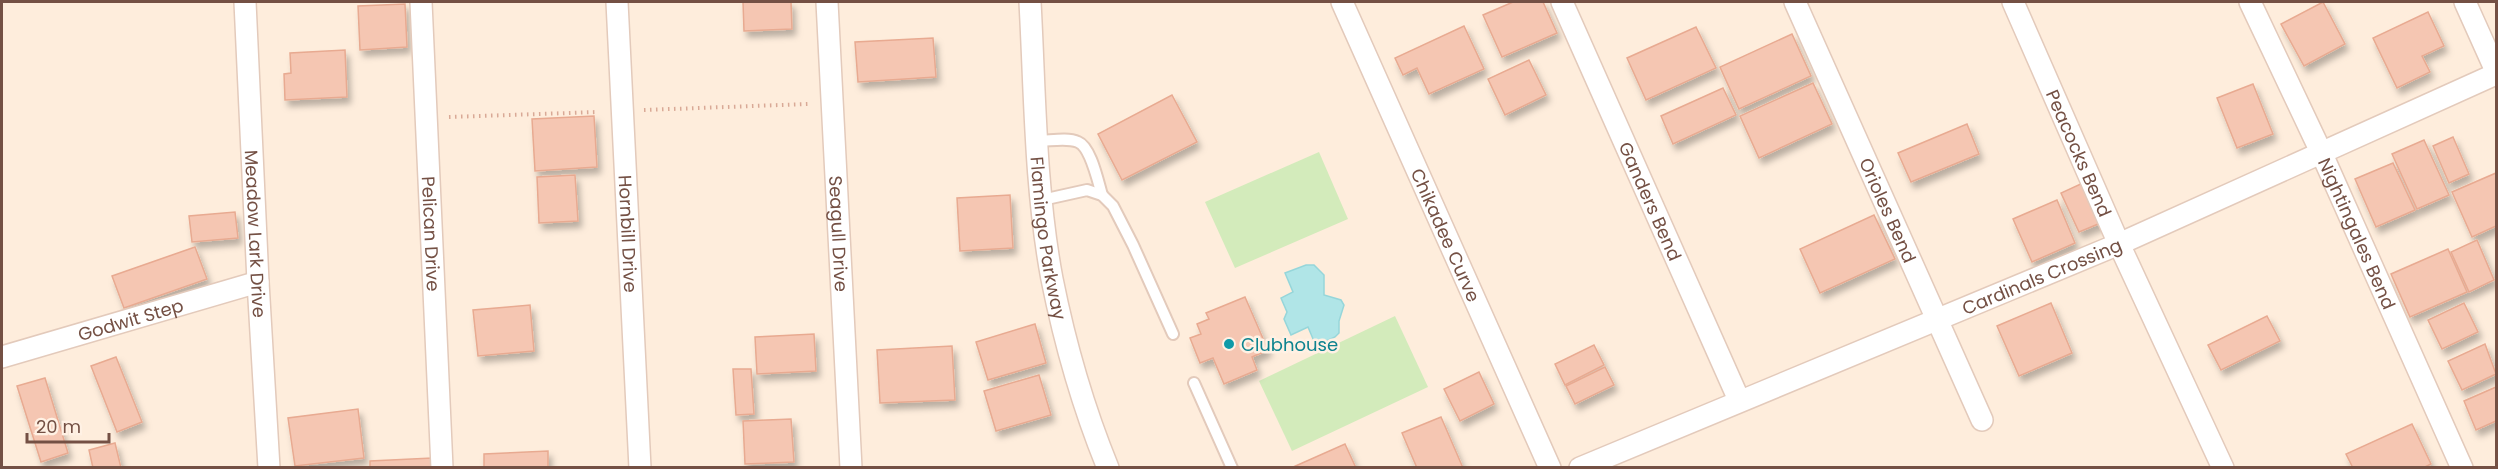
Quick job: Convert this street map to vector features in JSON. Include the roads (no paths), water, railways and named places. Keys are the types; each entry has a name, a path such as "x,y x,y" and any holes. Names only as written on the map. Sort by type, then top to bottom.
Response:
{"street":[{"name":"Meadow Lark Drive","path":"245,2 269,468"},
{"name":"Pelican Drive","path":"421,2 442,468"},
{"name":"Hornbill Drive","path":"617,2 640,468"},
{"name":"Seagull Drive","path":"827,2 851,468"},
{"name":"Flamingo Parkway","path":"1030,2 1042,200 1052,278 1075,377 1108,468"},
{"name":"Chikadee Curve","path":"1342,2 1550,468"},
{"name":"Ganders Bend","path":"1562,2 1739,400"},
{"name":"Orioles Bend","path":"1795,2 1982,420"},
{"name":"Peacocks Bend","path":"2013,2 2119,244 2223,468"},
{"name":"Nightingales Bend","path":"2250,2 2321,152 2462,468"},
{"path":"2465,2 2496,73"},
{"name":"Cardinals Crossing","path":"1580,468 2119,244 2496,73"},
{"name":"Godwit Step","path":"2,357 258,282"}],"lane":[{"path":"1038,141 1071,141 1084,146 1102,195"},
{"path":"1042,200 1087,190 1102,195 1113,206 1173,334"},
{"path":"1194,383 1232,468"}],"water":[{"path":"1306,265 1314,265 1324,275 1324,295 1341,300 1344,305 1339,321 1339,333 1316,346 1308,327 1291,335 1284,319 1287,312 1281,298 1293,292 1285,273"}],"place":[{"name":"Clubhouse","path":"1229,344"}]}
